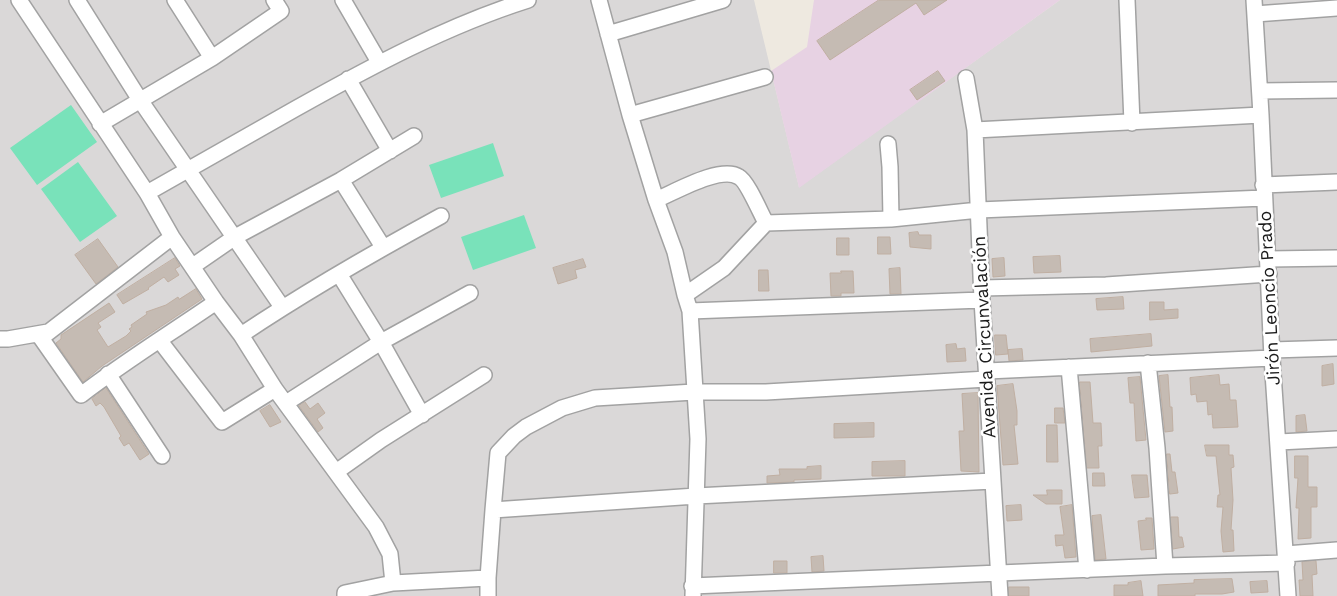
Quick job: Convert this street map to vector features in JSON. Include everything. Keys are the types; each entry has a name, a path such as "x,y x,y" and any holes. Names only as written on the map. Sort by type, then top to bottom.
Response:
{"street":[{"path":"18,0 147,193 172,237 275,389 376,527 390,554 393,583"},
{"path":"77,0 140,100 236,237 282,307"},
{"path":"175,0 212,58"},
{"path":"100,124 212,58 281,11 274,0"},
{"path":"343,0 380,62"},
{"path":"147,193 380,62 470,21 528,0"},
{"path":"599,0 630,115 656,200 675,252 690,311 698,439 693,591 999,572 1165,566 1287,558 1337,550"},
{"path":"608,34 723,0"},
{"path":"1127,0 1132,123"},
{"path":"1254,7 1337,8"},
{"name":"Jirón Leoncio Prado","path":"1254,7 1260,91 1272,354 1287,558 1288,596"},
{"path":"630,115 765,77"},
{"name":"Avenida Circunvalación","path":"966,78 975,130 982,294 1000,596"},
{"path":"348,79 390,151"},
{"path":"1260,91 1337,90"},
{"path":"975,130 1261,115"},
{"path":"193,266 236,237 341,180 414,136"},
{"path":"888,144 891,219"},
{"path":"656,200 715,175 729,174 740,176 766,223"},
{"path":"341,180 383,247"},
{"path":"685,295 724,268 766,223 891,219 979,210 1264,192 1337,182"},
{"path":"240,335 282,307 383,247 441,216"},
{"path":"172,237 41,338 81,395 108,374 216,302"},
{"path":"690,311 1106,285 1337,258"},
{"path":"339,274 381,342 422,415"},
{"path":"286,403 381,342 470,293"},
{"path":"0,339 48,332"},
{"path":"160,341 222,422 275,389"},
{"path":"488,596 492,510 498,453 514,436 526,427 562,408 595,398 694,392 776,391 1069,367 1148,363 1337,348"},
{"path":"1148,363 1157,448 1165,566"},
{"path":"1069,367 1087,570"},
{"path":"108,374 162,456"},
{"path":"336,472 381,440 484,375"},
{"path":"1279,442 1337,439"},
{"path":"492,510 696,496 993,481"},
{"path":"345,595 393,583 488,578"}],"shaded area":[{"path":"0,0 754,0 799,187 1060,0 1337,0 1337,596 0,596"},
{"path":"814,0 1060,0 799,188 771,71 807,47"}],"green space":[{"path":"71,105 97,142 37,185 10,148"},
{"path":"493,143 504,176 441,198 429,165"},
{"path":"78,162 117,216 80,242 41,189"},
{"path":"524,215 536,248 473,270 461,237"}],"building":[{"path":"879,0 947,0 924,15 916,3 830,60 817,41"},
{"path":"938,71 945,81 917,100 910,90"},
{"path":"918,232 919,235 931,235 931,249 910,247 909,233"},
{"path":"878,237 890,237 891,254 878,254"},
{"path":"837,238 849,238 849,255 837,255"},
{"path":"98,239 118,267 96,284 75,255"},
{"path":"1060,256 1061,272 1034,273 1033,257"},
{"path":"175,258 180,266 175,269 179,275 168,282 164,277 149,289 123,304 117,295"},
{"path":"1004,258 1005,276 993,277 992,259"},
{"path":"583,259 586,267 575,270 577,278 558,284 553,268"},
{"path":"900,268 901,294 890,294 889,269"},
{"path":"759,270 768,270 769,291 759,291"},
{"path":"841,271 853,271 854,293 841,293 841,296 831,296 830,273 841,273"},
{"path":"196,289 202,299 102,366 83,382 56,343 61,339 61,335 109,303 115,312 98,323 101,327 97,330 108,347 126,336 131,331 129,329 132,327 131,325 147,314 146,312 166,305"},
{"path":"1123,297 1124,309 1097,310 1096,299"},
{"path":"1150,302 1164,302 1164,310 1178,309 1178,318 1150,320"},
{"path":"1151,334 1152,346 1091,352 1090,339"},
{"path":"995,335 1006,335 1008,354 996,355"},
{"path":"956,344 957,349 965,348 966,361 947,362 946,345"},
{"path":"1022,349 1023,360 1009,361 1008,350"},
{"path":"1333,364 1334,384 1322,386 1322,366"},
{"path":"1168,375 1173,431 1165,432 1159,376"},
{"path":"1219,375 1220,385 1229,384 1230,400 1236,400 1238,427 1213,428 1212,414 1208,415 1207,401 1197,402 1196,394 1191,395 1190,378"},
{"path":"1140,377 1146,440 1136,441 1134,403 1130,403 1128,378"},
{"path":"1080,382 1090,382 1093,423 1101,423 1102,446 1098,446 1099,468 1087,468"},
{"path":"1013,384 1017,411 1017,425 1014,425 1018,464 1003,465 997,386"},
{"path":"106,388 149,454 140,460 129,443 124,446 119,438 121,436 104,407 100,403 96,406 92,399"},
{"path":"978,393 979,472 961,471 959,431 964,431 962,394"},
{"path":"305,402 310,409 318,403 325,413 317,419 323,428 318,432 299,406"},
{"path":"270,405 281,422 270,427 260,411"},
{"path":"1055,408 1063,408 1065,423 1055,423"},
{"path":"1305,415 1307,431 1296,432 1296,416"},
{"path":"874,423 874,437 834,438 834,424"},
{"path":"1047,425 1057,425 1058,462 1047,462"},
{"path":"1205,445 1229,445 1229,455 1233,455 1234,467 1231,468 1233,500 1231,530 1233,530 1234,551 1223,552 1221,531 1223,507 1217,507 1218,495 1220,495 1216,456 1207,456"},
{"path":"1167,454 1170,454 1172,472 1175,472 1178,493 1170,494"},
{"path":"1295,456 1308,456 1308,487 1317,487 1317,507 1311,507 1311,538 1298,539 1299,508 1296,508 1298,478 1295,478"},
{"path":"905,461 905,476 872,476 872,462"},
{"path":"821,466 821,479 767,483 767,476 780,475 779,469 807,469 807,467"},
{"path":"1093,473 1104,473 1105,486 1093,486"},
{"path":"1132,475 1147,475 1149,497 1135,498"},
{"path":"1047,490 1062,490 1062,504 1046,504 1033,495 1047,495"},
{"path":"1021,505 1022,520 1007,521 1006,506"},
{"path":"1072,505 1076,557 1065,558 1063,545 1056,546 1055,535 1064,535 1060,507"},
{"path":"1101,515 1106,559 1095,560 1092,516"},
{"path":"1171,517 1178,517 1179,537 1182,537 1184,547 1173,549"},
{"path":"1146,518 1152,518 1154,549 1141,550 1138,521 1146,520"},
{"path":"823,556 824,571 812,572 811,557"},
{"path":"774,561 787,561 787,573 774,573"},
{"path":"1316,561 1317,574 1312,575 1313,596 1300,596 1299,580 1303,580 1302,562"},
{"path":"1232,579 1234,592 1195,594 1195,596 1158,596 1158,585 1194,583 1194,580"},
{"path":"1141,581 1143,596 1114,596 1114,585 1128,585 1128,583"},
{"path":"1267,581 1268,592 1251,593 1250,582"},
{"path":"1009,587 1029,587 1029,596 1009,596"}]}
